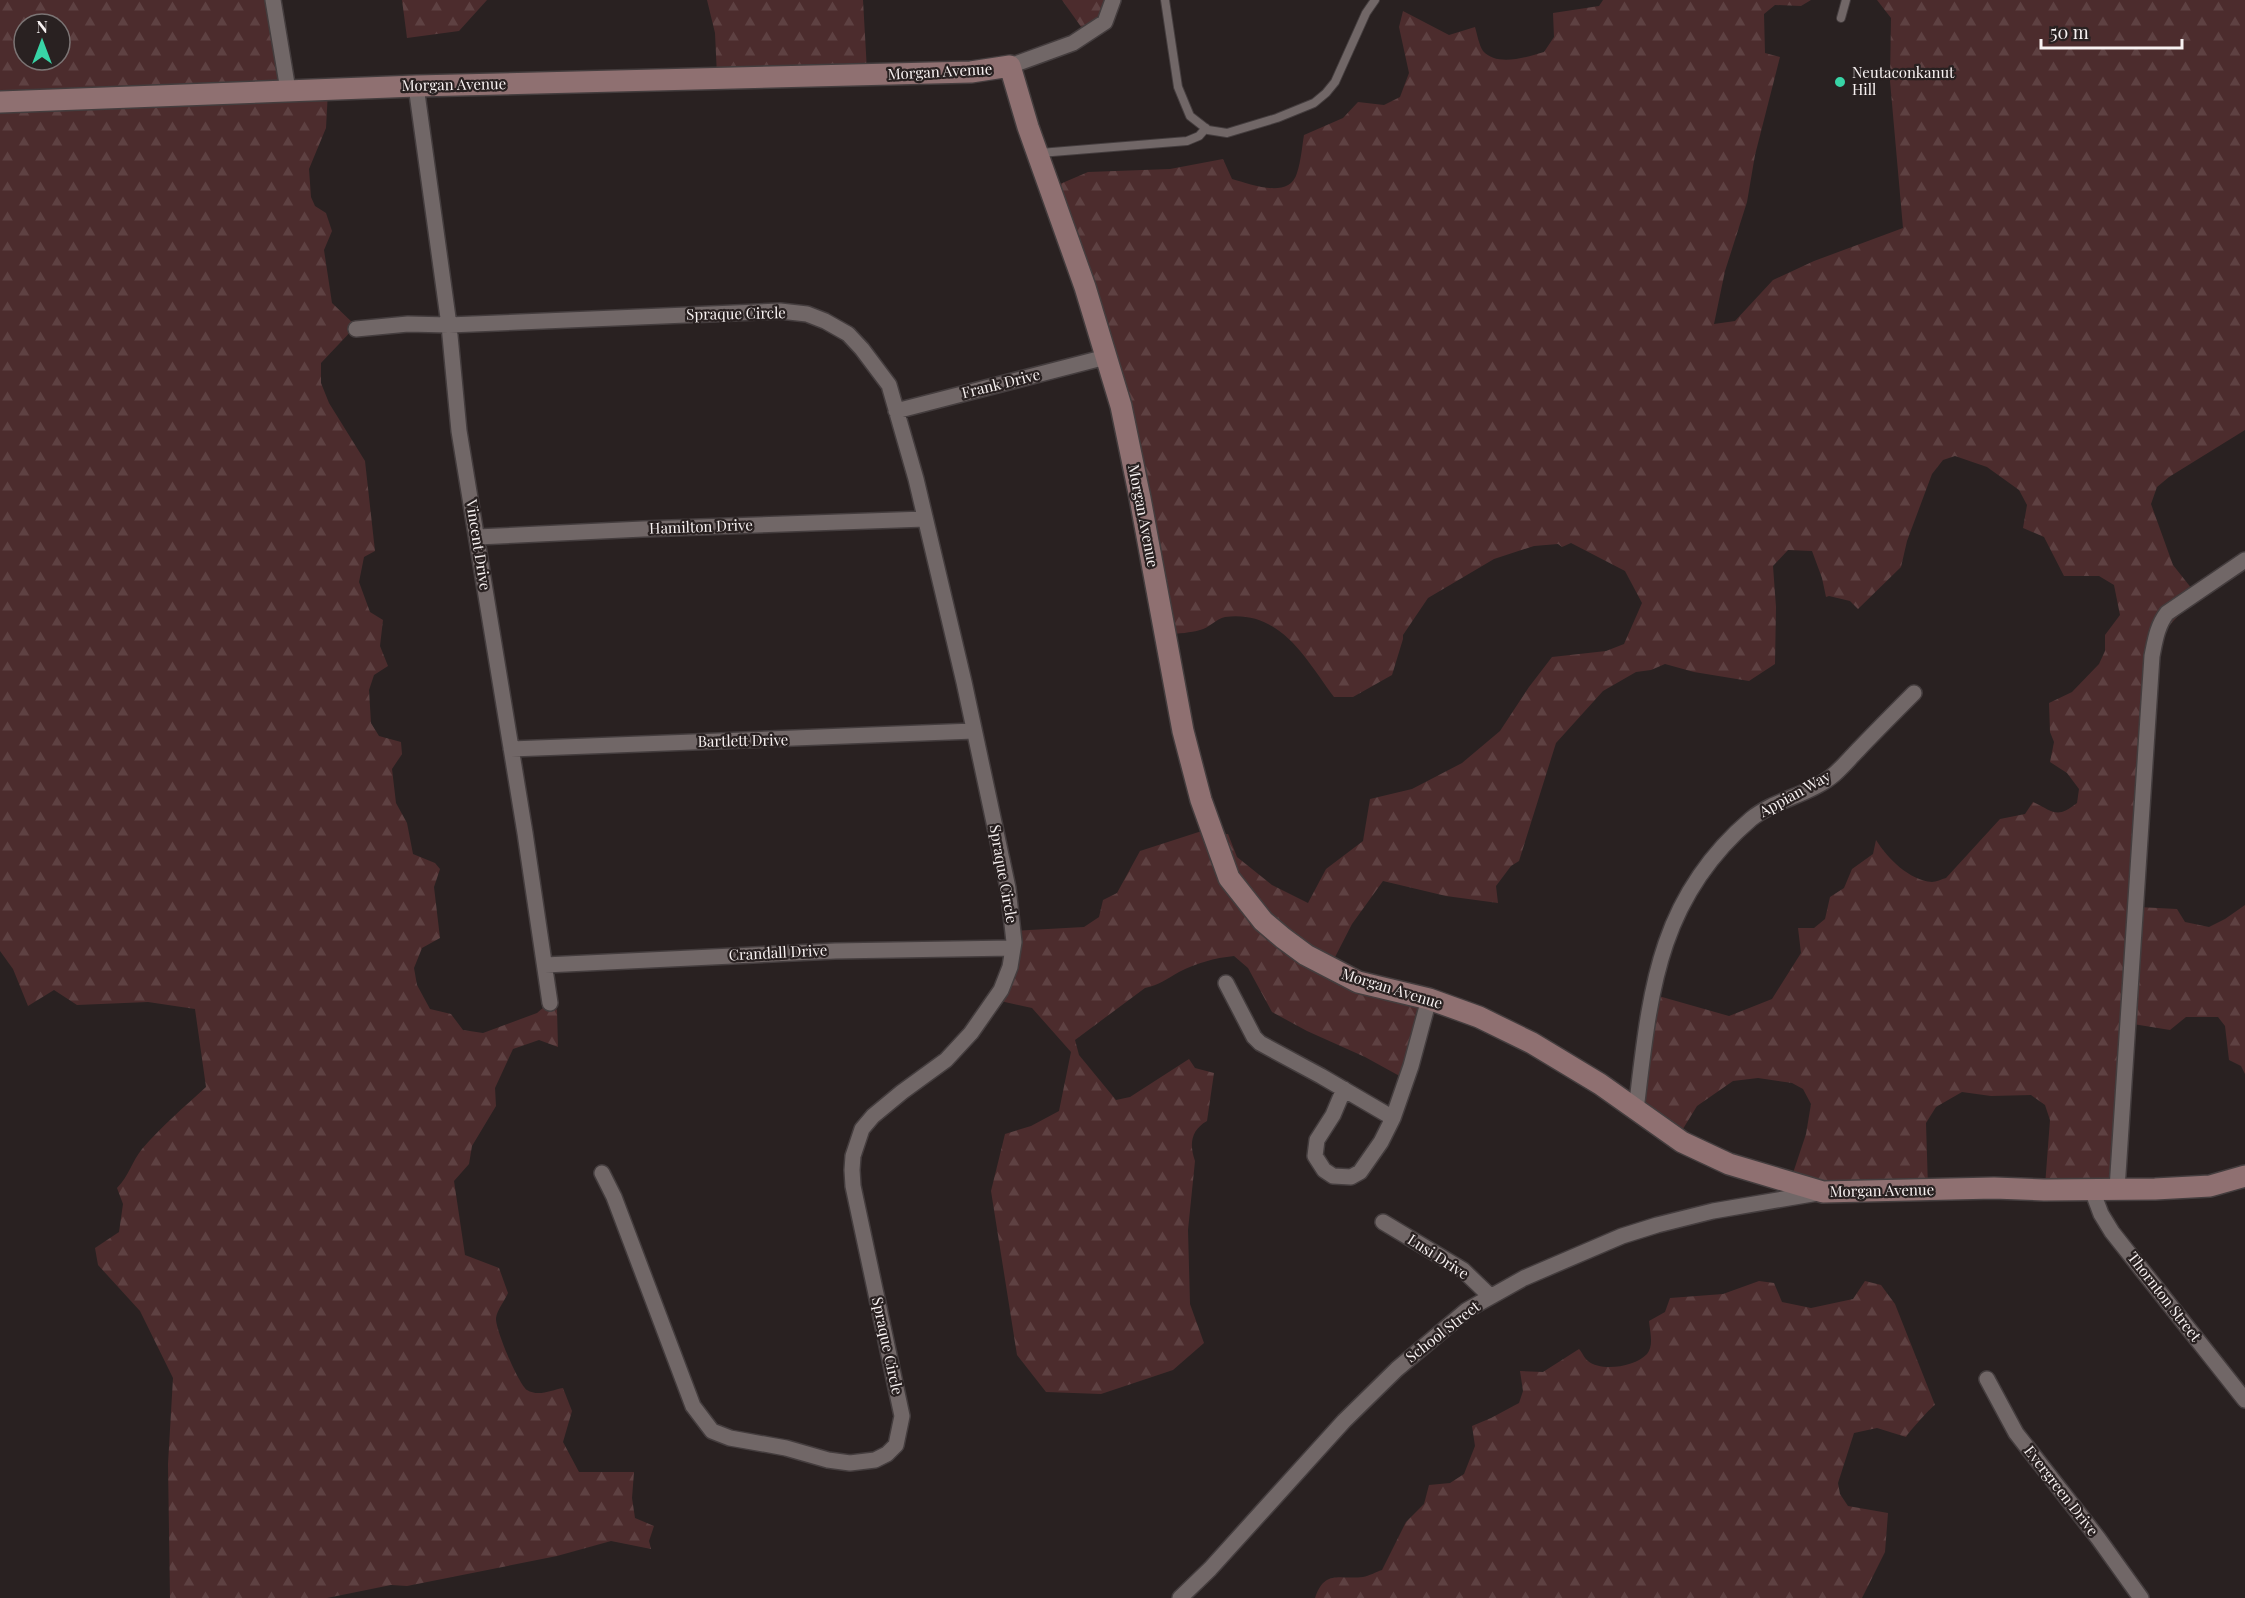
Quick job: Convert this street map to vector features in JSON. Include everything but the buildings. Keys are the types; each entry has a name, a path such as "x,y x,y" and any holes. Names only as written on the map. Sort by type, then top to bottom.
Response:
{"street":[{"path":"273,0 288,90"},
{"path":"1010,66 1073,43 1105,22 1113,0"},
{"name":"Morgan Avenue","path":"0,102 416,86 971,72 1010,66 1028,127 1085,287 1121,406 1183,731 1201,800 1229,878 1263,921 1306,955 1358,982 1429,999 1479,1017 1533,1043 1600,1084 1682,1142 1729,1164 1823,1192 1994,1188 2092,1190 2210,1186 2241,1180"},
{"name":"Vincent Drive","path":"416,86 449,325 459,431 550,1003"},
{"name":"Spraque Circle","path":"356,328 408,324 449,325 780,311 807,314 848,334 889,385 916,479 974,731 1008,888 1014,942 1010,967 1001,990 987,1012 951,1056 873,1116 862,1129 853,1155 853,1186 902,1416 896,1445 887,1454 862,1463 828,1460 786,1448 730,1438 712,1431 693,1406 614,1197 602,1173"},
{"name":"Frank Drive","path":"896,411 1107,357"},
{"name":"Hamilton Drive","path":"477,537 925,519"},
{"path":"2117,1189 2155,640 2160,623 2167,613 2245,560"},
{"name":"Appian Way","path":"1636,1110 1647,1023 1656,979 1670,929 1681,904 1702,869 1727,841 1754,817 1830,778 1914,693"},
{"name":"Bartlett Drive","path":"511,749 974,731"},
{"name":"Crandall Drive","path":"545,965 835,951 1012,948"},
{"path":"1226,983 1254,1037 1260,1043 1394,1118"},
{"path":"1344,1089 1333,1115 1317,1140 1315,1155 1324,1170 1333,1176 1351,1177 1360,1172 1394,1118 1412,1066 1429,999"},
{"name":"Thornton Street","path":"2092,1190 2101,1214 2112,1232 2245,1400"},
{"name":"School Street","path":"1180,1598 1210,1569 1344,1421 1406,1362 1467,1310 1554,1264 1657,1225 1713,1211 1823,1192"},
{"name":"Lusi Drive","path":"1383,1222 1463,1270 1490,1296"},
{"name":"Evergreen Drive","path":"1987,1379 2016,1433 2098,1538 2141,1598"}],"lane":[{"path":"1165,0 1178,87 1190,116 1206,128 1227,133 1277,118 1314,103 1326,93 1335,82 1366,13 1375,0"},
{"path":"1841,18 1846,0"},
{"path":"1038,153 1187,141 1199,136 1206,128"}],"green space":[{"path":"0,0 274,0 287,85 328,91 326,128 309,169 311,197 315,206 326,213 332,231 324,250 332,303 356,326 321,363 321,383 329,403 365,461 375,551 364,557 359,582 370,612 383,620 380,646 388,666 374,675 369,690 371,723 379,736 401,742 402,754 392,769 396,803 407,823 413,854 435,863 440,869 434,887 440,938 422,948 414,968 417,985 430,1009 451,1014 463,1030 483,1033 537,1013 551,1001 557,1010 558,1047 539,1040 513,1049 495,1088 496,1106 472,1146 469,1164 454,1181 465,1255 499,1268 508,1293 499,1308 497,1324 508,1356 523,1386 536,1393 563,1388 572,1411 563,1442 579,1472 634,1472 632,1498 635,1518 654,1526 649,1541 651,1549 611,1541 557,1556 407,1586 391,1585 327,1598 170,1598 168,1464 173,1378 140,1311 98,1265 95,1248 119,1232 123,1204 117,1188 125,1179 139,1154 165,1125 206,1087 195,1009 148,1002 77,1005 54,990 28,1006 13,969 0,951"},
{"path":"402,0 487,0 459,31 407,38"},
{"path":"707,0 863,0 867,71 717,76 715,33"},
{"path":"1062,0 1114,0 1112,5 1084,31"},
{"path":"1603,0 1811,0 1801,6 1775,5 1764,14 1765,53 1780,57 1755,155 1747,202 1725,271 1714,324 1735,321 1773,280 1814,261 1903,228 1890,81 1891,18 1877,0 2245,0 2245,430 2169,477 2157,487 2151,504 2173,565 2196,597 2165,630 2156,662 2138,907 2177,909 2185,922 2209,927 2245,905 2245,1074 2241,1066 2229,1060 2225,1026 2218,1017 2186,1017 2170,1030 2133,1024 2118,1181 2045,1186 2050,1120 2045,1105 2031,1095 1991,1096 1962,1092 1936,1107 1926,1123 1928,1188 1849,1191 1791,1179 1806,1134 1811,1104 1803,1089 1792,1083 1758,1078 1733,1081 1697,1106 1678,1137 1635,1105 1655,995 1729,1016 1772,999 1801,953 1798,928 1814,928 1825,919 1830,897 1844,888 1852,869 1873,854 1876,840 1893,861 1907,873 1934,882 1946,878 2000,819 2025,814 2033,802 2055,812 2065,811 2077,803 2079,789 2067,773 2050,762 2054,742 2050,732 2049,703 2072,692 2099,664 2105,651 2105,635 2120,615 2114,585 2099,576 2064,576 2044,537 2023,528 2027,505 2019,490 1987,467 1955,456 1943,460 1932,474 1907,541 1901,567 1858,609 1850,601 1826,597 1812,551 1788,550 1773,566 1776,607 1775,664 1749,681 1694,672 1665,664 1651,670 1636,672 1603,691 1556,743 1519,861 1511,866 1496,886 1498,903 1446,896 1383,881 1352,924 1332,963 1422,996 1405,1079 1272,1012 1248,968 1234,956 1199,964 1145,988 1075,1040 1079,1055 1116,1100 1130,1097 1189,1059 1195,1068 1214,1073 1207,1121 1195,1133 1192,1143 1195,1161 1188,1230 1190,1304 1204,1343 1173,1370 1101,1394 1046,1392 1017,1355 991,1191 1005,1134 1031,1126 1059,1111 1071,1052 1032,1008 996,1000 1013,931 1084,927 1099,917 1103,900 1117,893 1140,851 1208,829 1217,834 1228,834 1237,857 1272,885 1308,903 1326,869 1363,841 1370,799 1412,789 1462,763 1500,731 1552,657 1606,651 1624,644 1642,603 1625,571 1571,543 1562,547 1558,544 1534,546 1494,559 1428,598 1403,635 1392,675 1353,697 1334,697 1290,640 1262,621 1245,617 1225,617 1200,630 1168,635 1122,402 1053,187 1088,172 1170,169 1223,159 1232,179 1269,188 1286,186 1293,181 1297,173 1304,135 1343,118 1358,102 1384,105 1400,97 1409,73 1399,27 1403,11 1449,35 1475,27 1483,51 1496,59 1504,60 1544,52 1554,37 1553,13 1599,6"},
{"path":"1759,1281 1774,1283 1782,1302 1811,1308 1853,1299 1865,1281 1881,1285 1895,1304 1935,1405 1906,1437 1877,1428 1854,1433 1838,1483 1840,1494 1848,1506 1888,1513 1885,1552 1862,1598 1315,1598 1323,1583 1328,1579 1363,1577 1382,1570 1406,1522 1424,1504 1429,1485 1450,1483 1464,1474 1475,1446 1472,1426 1519,1403 1523,1391 1520,1371 1543,1372 1579,1349 1588,1361 1601,1366 1618,1367 1635,1362 1649,1351 1651,1339 1649,1321 1665,1312 1670,1298 1723,1294"}],"place":[{"name":"Neutaconkanut Hill","path":"1840,82"}]}
